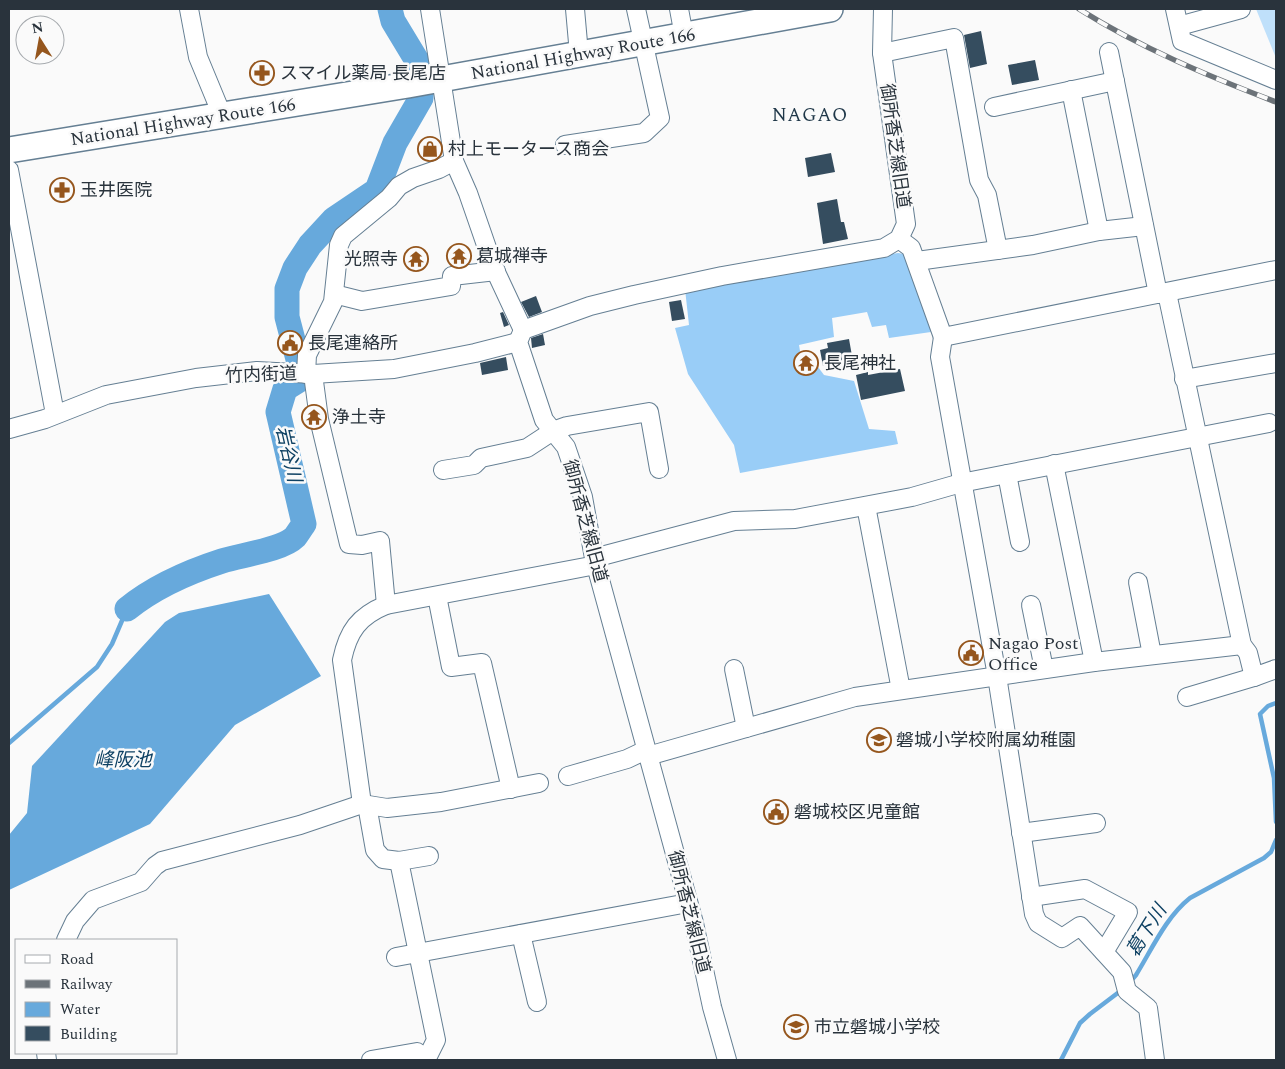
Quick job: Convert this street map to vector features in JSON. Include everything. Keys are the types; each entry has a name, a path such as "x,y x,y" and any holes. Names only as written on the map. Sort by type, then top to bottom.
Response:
{"highway":[{"name":"National Highway Route 166","path":"9,150 408,85 684,36 757,16 830,9"}],"street":[{"path":"189,9 198,57 222,115"},
{"name":"御所香芝線旧道","path":"430,9 454,161 468,193 521,336 544,420 566,447 583,497 595,561 688,903 727,1060"},
{"path":"575,9 579,54"},
{"path":"565,144 644,133 660,118 636,9"},
{"path":"679,9 684,36"},
{"name":"御所香芝線旧道","path":"883,9 882,53 906,224 899,239"},
{"path":"1175,9 1182,41 1276,80"},
{"path":"1179,26 1241,9"},
{"path":"882,53 954,38 979,180 987,195 998,250"},
{"path":"1108,52 1144,226 1184,379 1242,645 1248,653 1254,677"},
{"path":"994,107 1115,81"},
{"path":"1071,90 1099,231"},
{"path":"386,605 380,541 362,545 349,544 320,419 304,374 307,355 333,302 339,245 343,236 389,198 399,186 454,161"},
{"path":"9,170 55,414"},
{"path":"917,261 1033,245 1099,231 1144,226"},
{"path":"521,336 590,306 634,295 722,276 884,248 899,239 911,248 943,337 940,357 997,676 1034,914 1038,923 1062,938 1080,926 1122,972 1127,991 1148,1008 1155,1060"},
{"path":"943,337 1276,270"},
{"path":"334,294 362,301 451,286 452,276 496,271"},
{"name":"竹内街道","path":"9,429 45,419 106,395 196,378 257,371 304,374 394,369 475,353 521,336"},
{"path":"1184,379 1276,363"},
{"path":"444,470 474,465 481,458 527,448 567,426 649,412 659,469"},
{"path":"429,856 399,861 383,859 375,850 364,804 342,660 345,647 356,624 370,612 386,605 437,596 595,561 734,521 748,519 795,519 866,506 912,497 961,483 1269,423"},
{"path":"1054,464 1094,662"},
{"path":"1007,474 1020,542"},
{"path":"866,506 901,690"},
{"path":"1138,582 1152,655"},
{"path":"437,596 452,668 482,663 511,789"},
{"path":"1031,605 1044,669"},
{"path":"568,776 647,753 746,728 839,700 1094,662 1242,645"},
{"path":"734,669 746,728"},
{"path":"1187,697 1276,669"},
{"path":"66,939 75,921 93,900 141,882 162,861 300,826 364,804 387,808 432,803 539,784"},
{"path":"1021,833 1096,823"},
{"path":"370,1060 417,1052 426,1060 436,1040 399,861"},
{"path":"1031,897 1085,889 1128,912 1104,952"},
{"path":"396,957 688,903"},
{"path":"521,934 537,1002"}],"shaded area":[{"path":"1256,9 1276,9 1276,58"},
{"name":"長尾神社","path":"898,253 909,255 931,332 889,338 886,325 872,327 867,312 832,318 834,337 799,345 803,369 818,367 824,375 854,381 869,429 895,431 898,444 740,473 734,445 688,374 675,328 689,325 685,289"}],"water":[{"name":"峰阪池","path":"269,594 321,676 235,725 150,824 9,890 9,835 27,813 32,766 165,622 179,613"}],"building":[{"path":"981,31 987,64 970,68 964,35"},
{"path":"1035,60 1039,80 1012,85 1008,65"},
{"path":"831,153 835,172 808,177 805,158"},
{"path":"837,199 841,222 844,222 848,239 823,244 817,203"},
{"path":"536,296 542,312 529,317 521,302"},
{"path":"681,300 685,319 672,321 669,302"},
{"path":"503,312 509,325 504,327 500,313"},
{"path":"543,334 545,345 532,348 531,338"},
{"path":"849,339 854,367 833,371 831,364 823,366 820,350 828,348 827,343"},
{"path":"506,357 508,370 482,375 480,363"},
{"path":"900,369 905,391 861,400 856,375 868,372 868,375"}],"waterway":[{"name":"岩谷川","path":"127,609 148,594 184,575 222,561 271,549 289,542 304,524 278,412 285,389 301,379 299,363 287,317 287,289 295,268 310,245 334,219 377,190 395,143 421,98 422,69 393,21 390,9"},
{"name":"岩谷川","path":"9,743 97,667 112,644 127,609"},
{"name":"葛下川","path":"1276,703 1268,706 1260,714 1274,778 1276,822"},
{"name":"葛下川","path":"1130,982 1167,924 1181,906 1190,898 1264,858 1271,852 1276,840"},
{"name":"葛下川","path":"1061,1060 1080,1023 1123,989"}],"railway":[{"path":"1079,9 1151,49 1276,102"}],"place":[{"name":"スマイル薬局 長尾店","path":"262,73"},
{"name":"村上モータース商会","path":"430,149"},
{"name":"玉井医院","path":"62,190"},
{"name":"葛城禅寺","path":"459,256"},
{"name":"光照寺","path":"416,259"},
{"name":"長尾連絡所","path":"290,343"},
{"name":"長尾神社","path":"806,363"},
{"name":"浄土寺","path":"314,417"},
{"name":"Nagao Post Office","path":"971,653"},
{"name":"磐城小学校附属幼稚園","path":"879,740"},
{"name":"磐城校区児童館","path":"776,812"},
{"name":"市立磐城小学校","path":"796,1027"}],"district":[{"name":"NAGAO","path":"810,115"}]}
